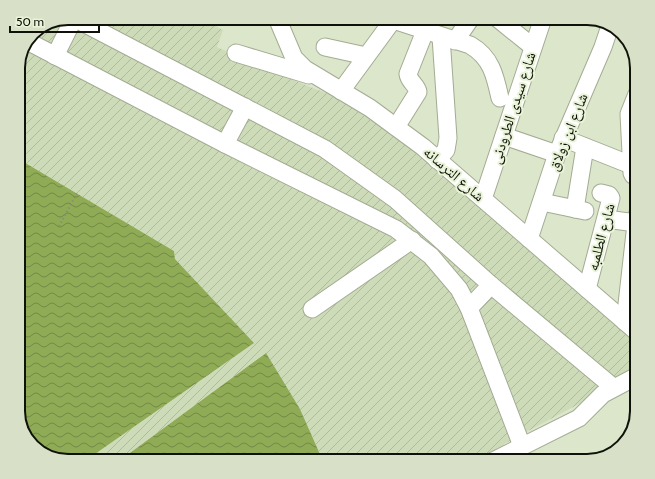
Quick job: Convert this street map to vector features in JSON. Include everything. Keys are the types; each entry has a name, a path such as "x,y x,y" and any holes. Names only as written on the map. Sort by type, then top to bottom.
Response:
{"street":[{"path":"55,56 70,25"},
{"path":"87,25 325,149 361,173 428,227 491,285 613,387"},
{"name":"شارع الترسانه","path":"280,25 294,58 305,69 370,108 396,127 483,199 630,326"},
{"path":"341,91 386,25"},
{"path":"407,25 470,45 486,57 493,68 498,90 523,78"},
{"path":"437,160 446,150 448,138 448,39 463,25"},
{"path":"506,25 533,47"},
{"name":"شارع سيدى الطرودنى","path":"483,199 541,25"},
{"path":"396,127 418,92 408,74 424,31"},
{"name":"شارع ابن زولاق","path":"529,239 563,138 603,47 608,31"},
{"path":"32,44 226,144 396,229 412,240 446,272 469,308 522,446"},
{"path":"325,47 366,56"},
{"path":"236,53 317,77"},
{"path":"226,144 245,107"},
{"path":"630,112 630,125"},
{"path":"504,136 557,154"},
{"path":"563,138 630,168"},
{"path":"542,202 580,210 585,147"},
{"name":"شارع الطلمبه","path":"587,289 611,197 601,193"},
{"path":"606,219 630,219"},
{"path":"312,309 412,240"},
{"path":"469,308 491,285"},
{"path":"507,454 579,418 603,394 613,387 630,379"}],"path":[{"path":"59,226 78,193"}],"shaded area":[{"path":"68,25 214,25 223,30 217,47 280,75 349,102 440,170 630,330 630,377 504,444 505,454 320,454 300,409 265,353 128,454 95,454 254,343 175,259 174,251 25,163 26,57 32,44 44,32 51,28"}],"water":[{"path":"25,163 174,251 175,259 254,343 95,454 68,454 54,452 42,445 29,430 25,414"},
{"path":"266,353 300,409 320,454 129,454"}]}
